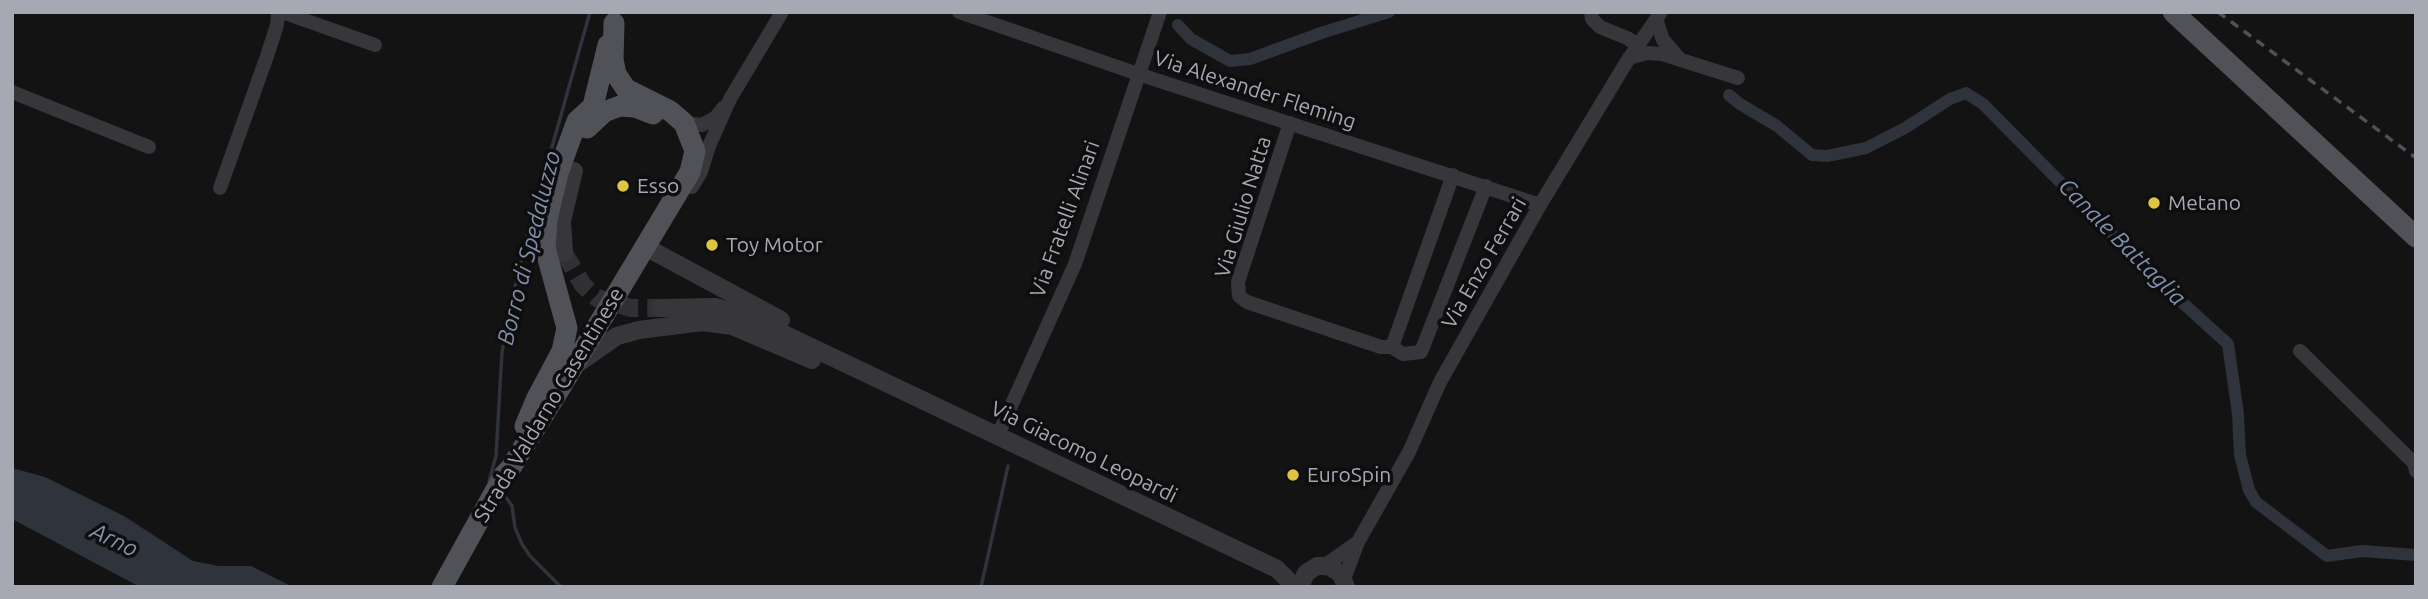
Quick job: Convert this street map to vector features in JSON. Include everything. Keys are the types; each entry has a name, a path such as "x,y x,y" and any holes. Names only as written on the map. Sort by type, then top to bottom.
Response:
{"main road":[{"path":"2173,12 2416,237"},
{"path":"574,171 615,18"},
{"path":"615,18 613,60 616,74 626,89 670,111 684,122"},
{"path":"503,475 505,466 520,442 676,173 681,154 674,130 663,120 635,107 620,106 578,121 558,173 547,219 545,248 567,328 562,351 536,400 520,442"},
{"name":"Strada Valdarno Casentinese","path":"442,587 503,475 510,469 596,330 690,172 695,151 684,122"}],"street":[{"path":"220,188 280,12 375,45"},
{"path":"596,330 653,251 701,172 709,146 730,99 782,12"},
{"name":"Via Alexander Fleming","path":"959,12 1138,74 1540,205"},
{"name":"Via Fratelli Alinari","path":"998,435 1075,264 1160,12"},
{"path":"1591,12 1592,19 1601,27 1638,45"},
{"path":"1658,15 1663,40 1678,57"},
{"name":"Via Enzo Ferrari","path":"1345,583 1358,542 1409,452 1440,382 1540,205 1658,15"},
{"path":"1629,58 1647,53 1678,57 1738,78"},
{"path":"12,92 149,146"},
{"path":"684,122 702,125 715,118 730,99"},
{"name":"Via Giulio Natta","path":"1290,123 1238,282 1239,296 1259,306 1381,346 1392,347"},
{"path":"564,253 562,221 574,171"},
{"path":"1453,175 1392,347 1404,354 1421,352 1486,186"},
{"name":"Via Giacomo Leopardi","path":"653,251 819,341 869,376"},
{"name":"Via Giacomo Leopardi","path":"661,308 716,307 750,318 1277,569 1298,587 1302,579 1317,567"},
{"name":"Via Giacomo Leopardi","path":"573,367 617,336 639,330 703,322 732,326 811,360 869,376"},
{"path":"2300,351 2415,466"},
{"path":"1317,567 1358,542"},
{"path":"1317,567 1336,569 1345,583"},
{"name":"Via Giacomo Leopardi","path":"1277,569 1317,567"}],"water":[{"name":"Arno","path":"12,468 45,477 124,516 193,561 219,566 251,566 293,587 140,587 12,519"}],"waterway":[{"name":"Borro di Spedaluzzo","path":"489,481 496,456 502,352 511,305 527,236 590,12"},
{"path":"1178,25 1191,39 1230,61 1250,59 1389,12"},
{"name":"Canale Battaglia","path":"1729,95 1777,126 1812,155 1827,156 1866,148 1905,128 1950,99 1966,93 1983,104 2153,276 2228,344 2238,414 2240,455 2249,490 2256,502 2327,556 2362,551 2416,555"},
{"path":"981,587 1008,466"},
{"name":"Borro di Spedaluzzo","path":"503,493 512,506 515,528 522,544 530,556 561,587"}],"tunnel":[{"path":"564,253 583,285 597,298 631,308 661,308"}],"railway":[{"path":"2218,12 2416,158"}],"place":[{"name":"Esso","path":"623,186"},
{"name":"Metano","path":"2154,203"},
{"name":"Toy Motor","path":"712,245"},
{"name":"EuroSpin","path":"1293,475"}]}
